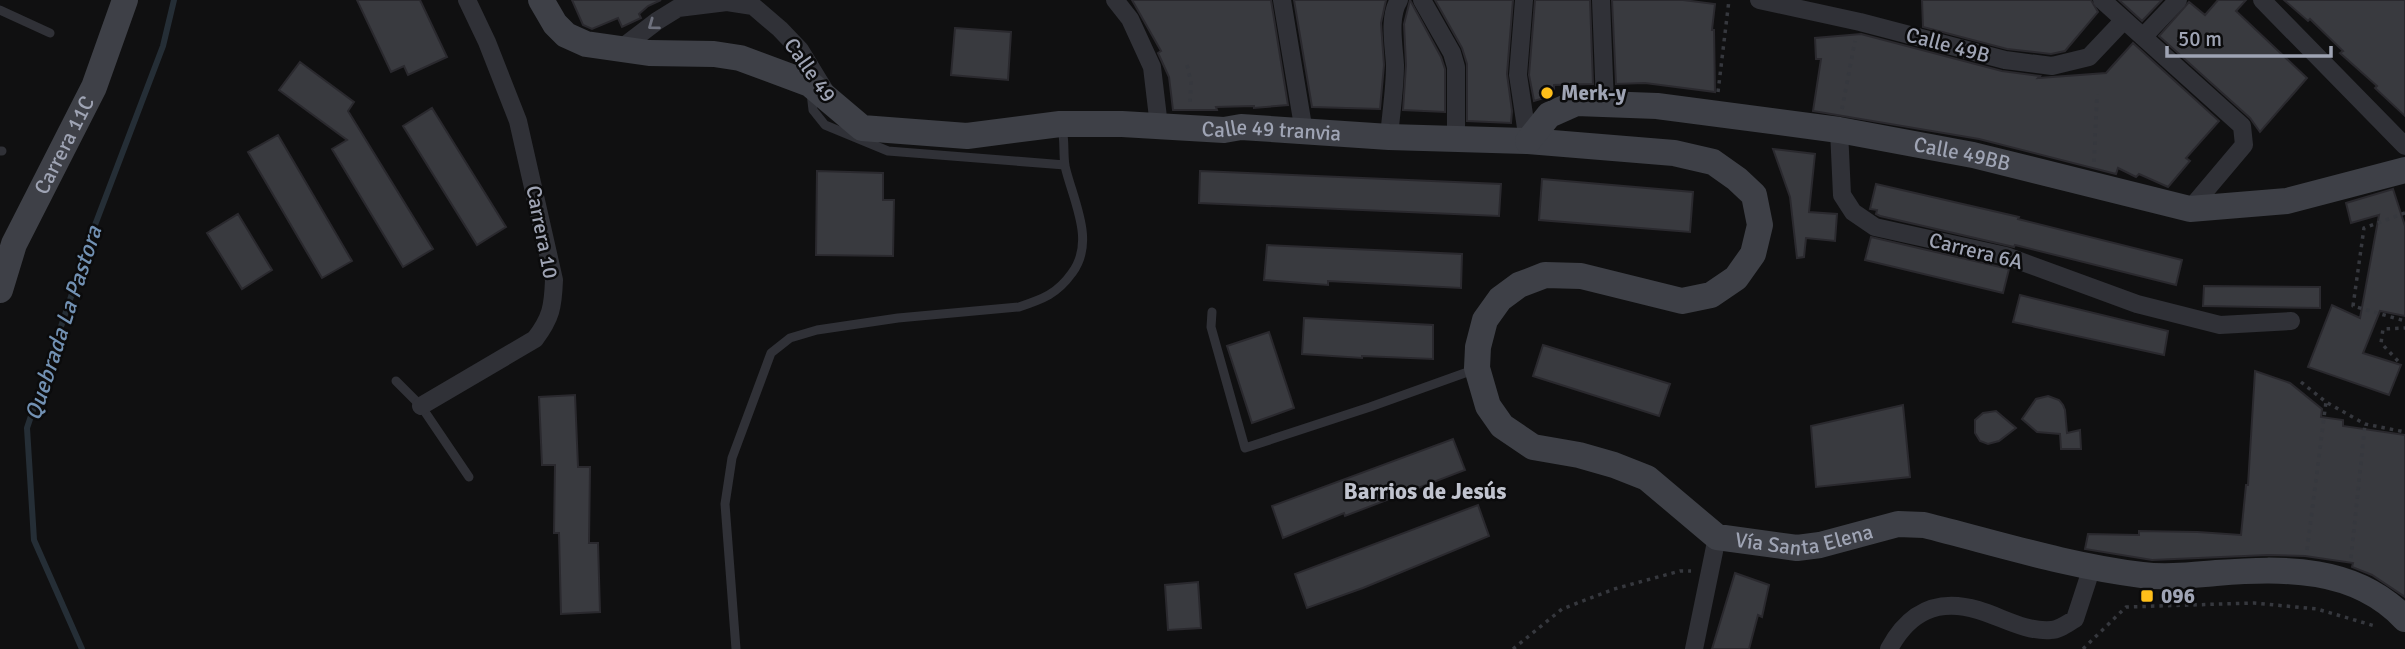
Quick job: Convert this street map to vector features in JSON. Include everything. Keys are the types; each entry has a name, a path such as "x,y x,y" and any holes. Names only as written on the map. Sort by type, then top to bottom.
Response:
{"main road":[{"name":"Carrera 11C","path":"0,290 7,241 94,87 125,0"},
{"name":"Calle 49","path":"541,0 555,24 566,35 586,44 619,50 740,58 810,85 836,109"},
{"name":"Calle 49BB","path":"1528,141 1549,115 1576,103 1715,112 1839,130 1973,155 2190,209 2287,201 2405,170"},
{"name":"Calle 49 tranvia","path":"836,109 862,128 915,134 967,136 1060,124 1224,130 1241,127 1389,137 1528,141 1674,153 1713,162 1737,179 1754,195 1760,225 1753,254 1736,278 1711,295 1682,301"},
{"name":"Vía Santa Elena","path":"1682,301 1581,276 1545,275 1519,285 1500,299 1485,320 1478,346 1477,368 1488,406 1502,426 1533,447 1579,455 1647,478 1717,537 1797,548 1820,545 1898,524 1924,525 2092,567 2164,577 2240,572 2331,576 2348,581 2393,607 2405,619"}],"street":[{"name":"Carrera 10","path":"421,406 535,339 547,323 553,304 554,280 518,121 487,42 467,0"},
{"path":"1115,0 1129,19 1152,67 1159,126"},
{"path":"1283,0 1304,132"},
{"path":"1389,137 1395,65 1394,28 1399,0"},
{"path":"1422,0 1452,52 1456,67 1456,138"},
{"path":"1524,0 1518,75 1528,141"},
{"path":"1601,0 1605,103"},
{"name":"Calle 49B","path":"1759,0 1860,22 2006,60 2052,66 2089,57 2124,20"},
{"path":"2102,0 2242,126 2245,145 2190,209"},
{"path":"2144,36 2178,0"},
{"path":"2262,0 2405,146"},
{"name":"Calle 49","path":"619,50 678,8 727,2 753,6 800,50 836,109"},
{"name":"Carrera 6A","path":"1839,130 1842,195 1853,212 1875,227 2006,256 2137,304 2220,325 2291,321"},
{"path":"1694,649 1717,537"},
{"path":"1889,649 1901,630 1916,614 1941,606 1976,610 2024,627 2053,630 2076,619 2092,567"}],"lane":[{"path":"0,10 50,33"},
{"path":"810,85 813,110 825,125 888,151 1065,165"},
{"path":"736,649 726,504 732,458 771,353 790,338 817,330 898,318 1019,307 1061,289 1080,263 1084,243 1065,165 1060,124"},
{"path":"1212,312 1211,327 1245,448 1477,368"},
{"path":"396,381 421,406 469,477"}],"path":[{"path":"1715,112 1729,0"},
{"path":"1839,130 1845,87 1860,22"},
{"path":"1187,65 1191,82 1190,128"},
{"path":"2092,184 2097,94"},
{"path":"2405,213 2364,228 2353,306 2405,321"},
{"path":"2398,361 2381,343 2383,330 2405,328"},
{"path":"2301,382 2326,402 2365,424 2405,432"},
{"path":"2304,573 2326,402"},
{"path":"2348,581 2356,528 2365,424"},
{"path":"1513,649 1562,609 1572,605 1614,589 1680,571 1711,570"},
{"path":"2083,649 2126,607 2253,603 2317,608 2378,626"}],"building":[{"path":"357,0 420,0 447,57 408,75 404,66 391,72"},
{"path":"572,0 661,0 639,14 641,18 622,27 618,18 592,29 583,25"},
{"path":"1132,0 1271,0 1288,105 1173,110 1169,77 1158,53 1161,51"},
{"path":"1294,0 1386,0 1381,23 1384,65 1380,109 1312,107"},
{"path":"1410,0 1445,69 1445,112 1403,110 1406,65 1404,24"},
{"path":"1435,0 1513,0 1507,74 1511,123 1467,121 1467,64 1462,48"},
{"path":"1535,0 1590,0 1593,84 1554,85 1554,95 1534,101 1529,75"},
{"path":"1612,0 1683,0 1715,4 1712,30 1715,92 1645,83 1616,84"},
{"path":"1922,0 2091,0 2098,12 2065,51 2051,54 2007,49 1923,27"},
{"path":"2119,0 2162,0 2142,21"},
{"path":"2218,0 2246,0 2236,11 2307,78 2260,132 2250,118 2159,36 2189,2 2205,15"},
{"path":"2284,0 2405,0 2405,116 2340,53 2343,51 2310,19 2308,21"},
{"path":"955,28 1011,32 1008,80 951,75"},
{"path":"1861,34 2002,71 2040,76 2038,78 2106,73 2133,43 2219,121 2186,158 2190,161 2168,187 2118,168 2116,174 1979,139 1813,111 1821,59 1816,59 1815,38"},
{"path":"300,62 354,102 348,111 433,249 403,267 332,149 347,140 279,90"},
{"path":"432,108 506,227 477,245 403,126"},
{"path":"278,135 352,261 322,278 248,152"},
{"path":"1773,149 1815,154 1809,212 1837,214 1835,241 1806,238 1804,257 1797,258 1790,197"},
{"path":"817,171 883,173 883,200 894,200 893,256 816,255"},
{"path":"1200,171 1501,184 1499,216 1199,203"},
{"path":"1542,179 1693,192 1690,232 1539,220"},
{"path":"1876,184 2019,217 2018,219 2182,260 2176,285 2015,245 2014,247 1880,216 1876,214 1877,210 1870,209"},
{"path":"2393,189 2405,226 2405,316 2380,311 2363,353 2401,365 2389,395 2308,367 2332,305 2360,318 2379,215 2351,223 2346,203"},
{"path":"238,214 272,270 242,289 207,233"},
{"path":"1871,237 2009,269 2003,293 1865,260"},
{"path":"1267,245 1462,254 1461,288 1328,281 1328,285 1264,280"},
{"path":"2204,286 2320,287 2320,308 2203,306"},
{"path":"2020,295 2168,331 2164,355 2013,322"},
{"path":"1304,318 1433,325 1433,359 1302,354"},
{"path":"1269,332 1294,408 1252,423 1227,346"},
{"path":"1543,345 1670,384 1659,416 1533,376"},
{"path":"2255,371 2290,383 2322,409 2321,417 2343,420 2343,426 2405,435 2405,597 2372,575 2352,567 2353,563 2305,556 2268,555 2152,560 2085,549 2088,534 2139,535 2139,531 2241,535 2248,485"},
{"path":"575,395 578,467 590,467 589,543 598,543 600,612 561,614 559,533 554,533 555,465 542,465 539,397"},
{"path":"2048,396 2059,400 2063,405 2067,433 2080,430 2081,449 2061,449 2060,434 2037,432 2022,419 2036,399"},
{"path":"1903,405 1910,477 1816,487 1811,426"},
{"path":"1996,411 2016,428 1999,441 1988,444 1980,441 1975,433 1975,420 1983,413"},
{"path":"1453,439 1465,470 1283,538 1272,506"},
{"path":"1478,505 1489,536 1307,608 1295,574"},
{"path":"1735,573 1769,585 1762,617 1758,615 1749,649 1712,649"},
{"path":"1198,582 1201,628 1168,630 1165,585"}],"waterway":[{"name":"Quebrada La Pastora","path":"82,649 34,540 27,428 95,225 163,46 174,0"}],"place":[{"name":"Merk-y","path":"1547,93"},
{"name":"096","path":"2147,596"}],"district":[{"name":"Barrios de Jesús","path":"1425,491"}]}
